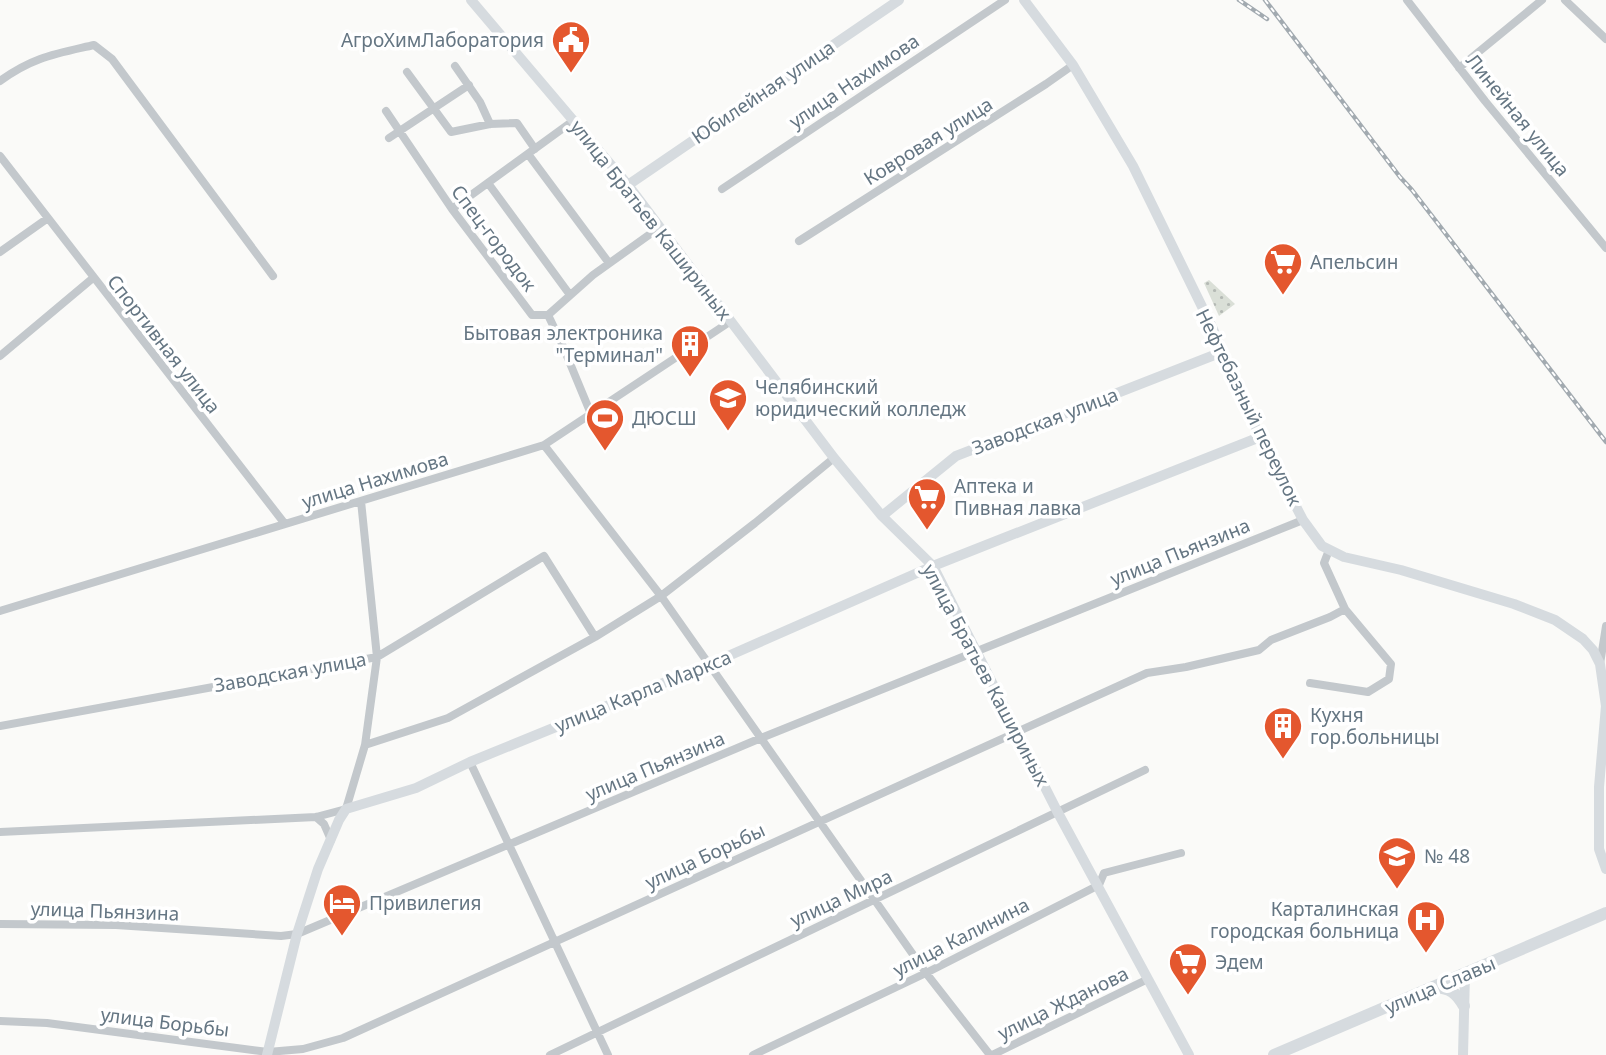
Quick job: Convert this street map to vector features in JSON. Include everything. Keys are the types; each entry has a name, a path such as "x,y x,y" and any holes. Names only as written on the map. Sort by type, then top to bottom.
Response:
{"main road":[{"name":"улица Братьев Кашириных","path":"471,0 628,184 834,458 883,516 933,566 1057,811 1189,1055"},
{"name":"Юбилейная улица","path":"628,184 899,0"},
{"name":"Нефтебазный переулок","path":"1026,1 1073,65 1133,166 1260,437 1311,533 1329,550 1344,557 1401,570 1514,604 1555,620 1583,639 1600,664"},
{"name":"Заводская улица","path":"883,516 956,456 1222,352"},
{"name":"улица Карла Маркса","path":"346,809 416,788 470,762 710,664 933,566 1260,437"},
{"path":"1600,664 1606,706 1598,787 1599,849 1606,869"},
{"path":"268,1053 297,934 318,869 346,809"},
{"name":"улица Славы","path":"1273,1055 1606,914"},
{"path":"1463,1055 1465,974"},
{"path":"1434,987 1451,989 1465,1006"}],"street":[{"name":"улица Нахимова","path":"722,189 1005,0"},
{"name":"Линейная улица","path":"1407,0 1606,248"},
{"path":"1459,68 1542,0"},
{"path":"1565,0 1606,39"},
{"path":"0,81 22,65 94,45 112,60 273,276"},
{"name":"Ковровая улица","path":"799,242 1073,65"},
{"path":"455,66 480,102 490,124"},
{"path":"407,72 451,132 490,124 517,124 531,151 609,263"},
{"path":"389,138 469,85"},
{"name":"Спец-городок","path":"386,111 452,209 532,315 548,315"},
{"path":"452,209 573,121"},
{"path":"0,156 93,278"},
{"path":"488,183 570,295"},
{"path":"0,252 48,218"},
{"path":"591,414 548,315 609,263 660,227"},
{"name":"Спортивная улица","path":"0,356 93,278 285,524"},
{"name":"улица Нахимова","path":"0,611 544,445 731,321"},
{"path":"544,445 661,596 926,973 991,1055"},
{"path":"365,745 448,718 595,637 661,596 834,458"},
{"path":"346,809 365,745 377,656 361,501"},
{"name":"улица Пьянзина","path":"0,924 116,925 281,936 297,934 761,738 1303,520"},
{"path":"1310,683 1368,692 1389,679 1391,664 1345,609 1324,563 1329,550"},
{"name":"Заводская улица","path":"0,726 377,656 544,556 595,637"},
{"name":"улица Борьбы","path":"0,1021 47,1023 268,1053 303,1049 343,1038 1147,674 1259,650 1271,640 1345,609"},
{"path":"1600,664 1606,626"},
{"path":"470,762 608,1055"},
{"name":"улица Мира","path":"550,1055 1145,770"},
{"name":"улица Карла Маркса","path":"0,832 316,817 346,809"},
{"path":"316,817 324,824 331,840"},
{"name":"улица Калинина","path":"753,1055 926,973 1099,885 1104,873 1181,853"},
{"name":"улица Жданова","path":"991,1055 1149,979"}],"shaded area":[{"path":"1209,280 1235,304 1219,316 1204,283"}],"railway":[{"path":"1239,0 1267,19"},
{"path":"1265,0 1606,442"}],"place":[{"name":"АгроХимЛаборатория","path":"571,74"},
{"name":"Апельсин","path":"1283,296"},
{"name":"Бытовая электроника \"Терминал\"","path":"690,378"},
{"name":"Челябинский юридический колледж","path":"728,432"},
{"name":"ДЮСШ","path":"605,452"},
{"name":"Аптека и Пивная лавка","path":"927,531"},
{"name":"Кухня гор.больницы","path":"1283,760"},
{"name":"№ 48","path":"1397,890"},
{"name":"Привилегия","path":"342,937"},
{"name":"Карталинская городская больница","path":"1426,954"},
{"name":"Эдем","path":"1188,996"}]}
